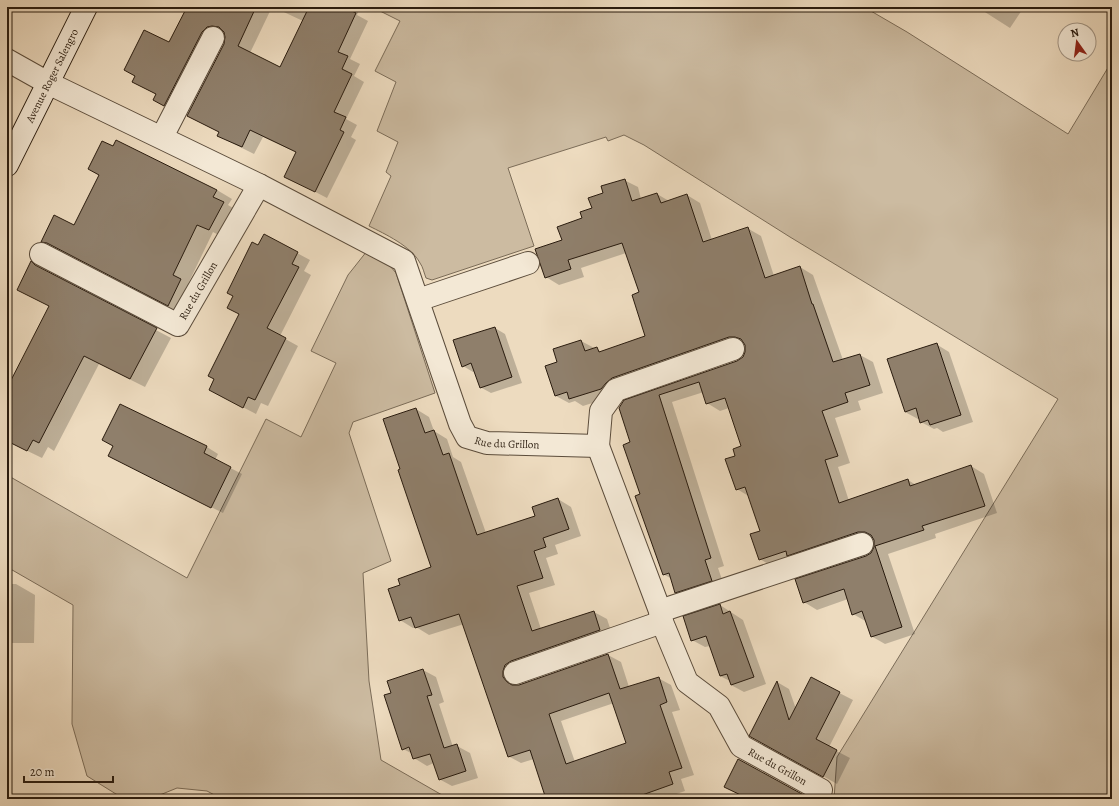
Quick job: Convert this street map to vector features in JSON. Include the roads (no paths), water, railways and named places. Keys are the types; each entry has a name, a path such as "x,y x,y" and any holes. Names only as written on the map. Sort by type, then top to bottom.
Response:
{"street":[{"name":"Avenue Roger Salengro","path":"7,165 86,7"},
{"path":"162,137 213,38"},
{"name":"Rue du Grillon","path":"7,60 48,82 259,185 404,261 460,424 467,437 486,443 598,446"},
{"name":"Rue du Grillon","path":"41,254 178,325 259,185"},
{"path":"418,300 528,263"},
{"name":"Rue du Grillon","path":"733,349 616,390 601,411 598,446 687,682 719,706 741,746 821,790"},
{"path":"515,674 661,616 862,544"}]}
